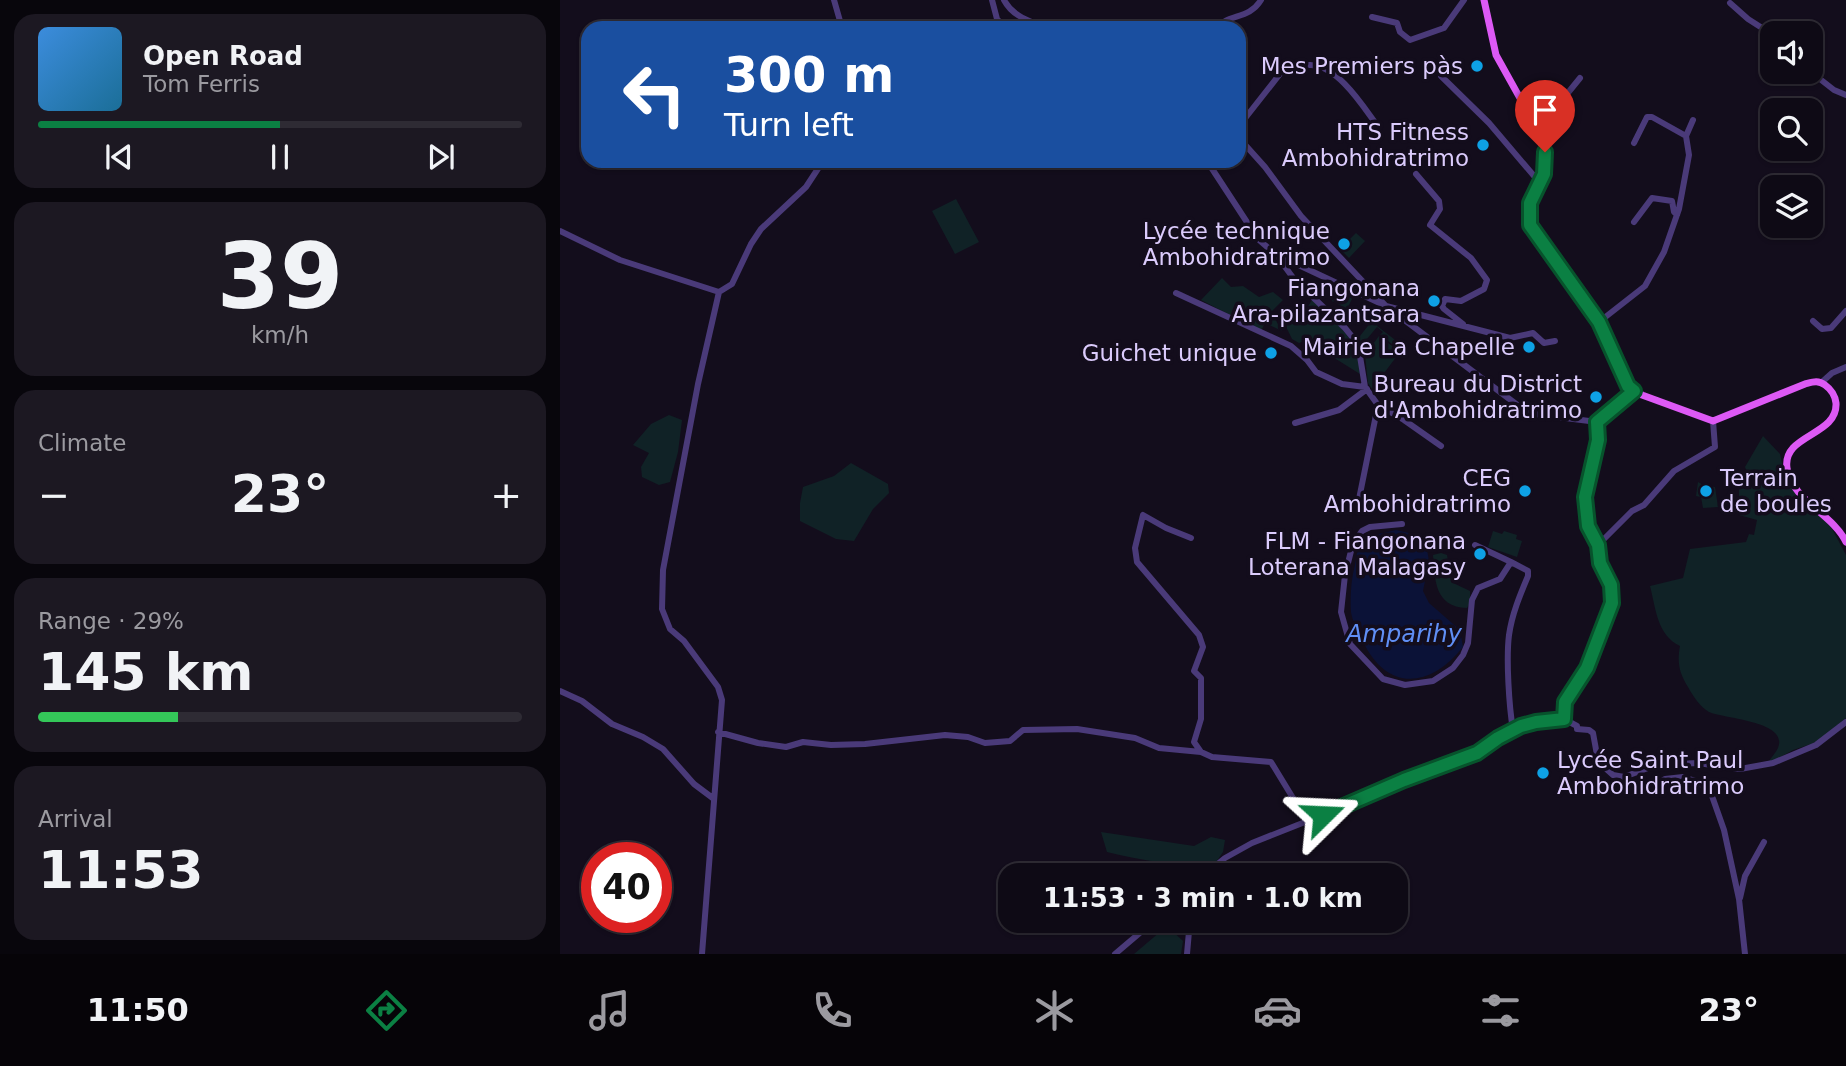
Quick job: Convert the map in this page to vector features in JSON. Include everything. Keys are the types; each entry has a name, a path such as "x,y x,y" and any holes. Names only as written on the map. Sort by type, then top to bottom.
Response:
{"main road":[{"path":"1487,2 1496,55 1530,116 1545,152 1540,183 1530,203 1530,225 1599,322 1635,390 1713,421 1805,384 1822,382 1832,391 1836,404 1835,413 1824,426 1795,446 1786,464 1793,485 1837,527 1846,542"}],"street":[{"path":"834,0 840,21"},
{"path":"992,0 999,21"},
{"path":"1004,0 1018,16 1030,21"},
{"path":"1225,21 1246,15 1256,8 1261,0"},
{"path":"1372,17 1397,23 1400,32 1410,40 1444,28 1464,0"},
{"path":"1730,3 1760,27"},
{"path":"1246,117 1283,70 1313,65 1332,74 1354,93 1374,121"},
{"path":"1441,75 1489,124 1540,183"},
{"path":"1530,116 1567,94 1580,78"},
{"path":"1823,81 1846,95"},
{"path":"1634,143 1647,117 1652,117 1686,136"},
{"path":"1599,322 1645,286 1664,251 1677,215 1689,155 1686,136 1693,120"},
{"path":"1246,146 1301,216 1386,306 1520,407 1534,414 1597,422 1635,390"},
{"path":"702,954 722,701 718,687 684,640 670,629 662,610 663,570 698,384 719,292 732,284 761,229 806,187 818,168"},
{"path":"1212,168 1258,239 1358,344 1366,388 1378,405 1441,446"},
{"path":"1416,174 1439,201 1440,209 1430,225 1471,258 1487,280 1485,289 1461,301 1448,298 1442,306 1466,326"},
{"path":"1634,222 1652,198 1672,201 1677,215"},
{"path":"560,231 620,260 719,292"},
{"path":"1275,254 1386,306 1510,338 1533,333 1544,344 1555,341"},
{"path":"1176,293 1291,346 1316,372 1342,384 1366,388"},
{"path":"1813,321 1822,328 1831,328 1846,311"},
{"path":"1822,382 1832,373 1846,367"},
{"path":"1295,423 1339,410 1366,388"},
{"path":"1368,508 1362,506 1359,499 1378,405"},
{"path":"1598,545 1632,511 1644,505 1674,471 1715,447 1713,421"},
{"path":"1564,719 1565,702 1587,668 1612,603 1611,585 1600,563 1598,545 1588,526 1585,497 1598,440 1597,422"},
{"path":"1191,538 1143,515 1135,548 1137,562 1199,635 1203,647 1194,671 1201,678 1201,719 1194,742 1201,752"},
{"path":"1402,524 1370,527 1362,531 1353,543 1345,575 1341,612 1350,644 1383,679 1405,685 1433,681 1453,668 1468,643 1472,600 1478,588 1500,579 1511,562"},
{"path":"1475,545 1528,571 1509,636 1510,714 1513,730"},
{"path":"560,691 582,701 611,724 643,737 663,749 694,784 714,799"},
{"path":"1219,863 1252,843 1477,753 1513,730 1536,722 1564,719 1577,729 1590,730 1597,755 1604,766 1613,775 1624,777 1656,765 1698,763 1740,769 1773,763 1816,745 1846,722"},
{"path":"719,732 758,743 786,747 803,742 865,744 945,735 968,737 985,743 1010,741 1023,730 1077,729 1135,738 1159,748 1201,752 1212,757 1271,762 1307,821"},
{"path":"1624,777 1626,785 1633,790 1651,789 1665,779 1683,777 1699,782 1712,796 1724,831 1739,899 1745,954"},
{"path":"1739,899 1745,876 1764,842"},
{"path":"1115,954 1140,933"},
{"path":"1187,954 1189,933"}],"shaded area":[{"path":"956,199 979,242 955,254 932,211"},
{"path":"1356,233 1365,241 1349,258 1340,249"},
{"path":"1222,278 1231,287 1243,286 1259,297 1273,292 1283,300 1271,312 1282,331 1265,323 1261,331 1201,300"},
{"path":"1338,290 1353,297 1347,309 1332,301"},
{"path":"1312,300 1338,324 1351,341 1359,362 1360,374 1312,344 1310,339 1299,343 1292,339 1278,310 1282,308 1300,319"},
{"path":"1373,306 1379,310 1377,313 1382,317 1377,326 1403,346 1400,350 1380,335 1383,332 1377,327 1362,345 1356,341 1375,317 1369,312"},
{"path":"1379,336 1400,352 1372,389 1368,383 1365,355"},
{"path":"669,415 682,420 678,452 670,482 659,485 642,477 641,467 649,453 633,445 651,424"},
{"path":"1763,436 1780,454 1784,472 1798,498 1830,525 1846,555 1846,718 1817,742 1793,750 1772,762 1769,761 1778,748 1779,739 1774,732 1754,722 1709,712 1694,698 1681,672 1680,646 1666,635 1662,628 1650,586 1683,578 1690,549 1746,542 1749,534 1754,535 1757,520 1739,515 1739,487 1751,482 1745,467"},
{"path":"851,463 888,484 889,493 873,509 854,541 836,539 800,521 803,487 834,476"},
{"name":"Terrain de boules","path":"1698,482 1715,487 1718,507 1703,508 1701,497 1696,496"},
{"path":"1493,531 1517,535 1516,539 1522,541 1517,557 1488,547"},
{"path":"1433,555 1447,555 1451,582 1470,591 1467,608 1448,603 1438,590"},
{"path":"1101,832 1194,846 1211,837 1225,840 1223,852 1215,863 1170,863 1107,852"},
{"path":"1159,933 1174,933 1183,941 1181,954 1134,954"}],"water":[{"name":"Amparihy","path":"1396,530 1418,535 1426,544 1429,561 1423,591 1429,603 1460,630 1463,647 1436,672 1408,679 1382,668 1371,655 1351,612 1352,579 1359,548 1371,537"}],"place":[{"name":"Mes Premiers pàs","path":"1477,66"},
{"name":"HTS Fitness Ambohidratrimo","path":"1483,145"},
{"name":"Lycée technique Ambohidratrimo","path":"1344,244"},
{"name":"Fiangonana Ara-pilazantsara","path":"1434,301"},
{"name":"Mairie La Chapelle","path":"1529,347"},
{"name":"Guichet unique","path":"1271,353"},
{"name":"Bureau du District d'Ambohidratrimo","path":"1596,397"},
{"name":"CEG Ambohidratrimo","path":"1525,491"},
{"name":"Terrain de boules","path":"1706,491"},
{"name":"FLM - Fiangonana Loterana Malagasy","path":"1480,554"},
{"name":"Lycée Saint Paul Ambohidratrimo","path":"1543,773"}],"route":[{"path":"1323,815 1404,780 1477,753 1521,726 1564,719 1565,702 1580,683 1608,616 1612,603 1611,585 1600,563 1598,545 1588,526 1585,497 1598,440 1597,422 1634,391 1628,386 1599,322 1530,225 1530,203 1544,174 1545,152"}]}
